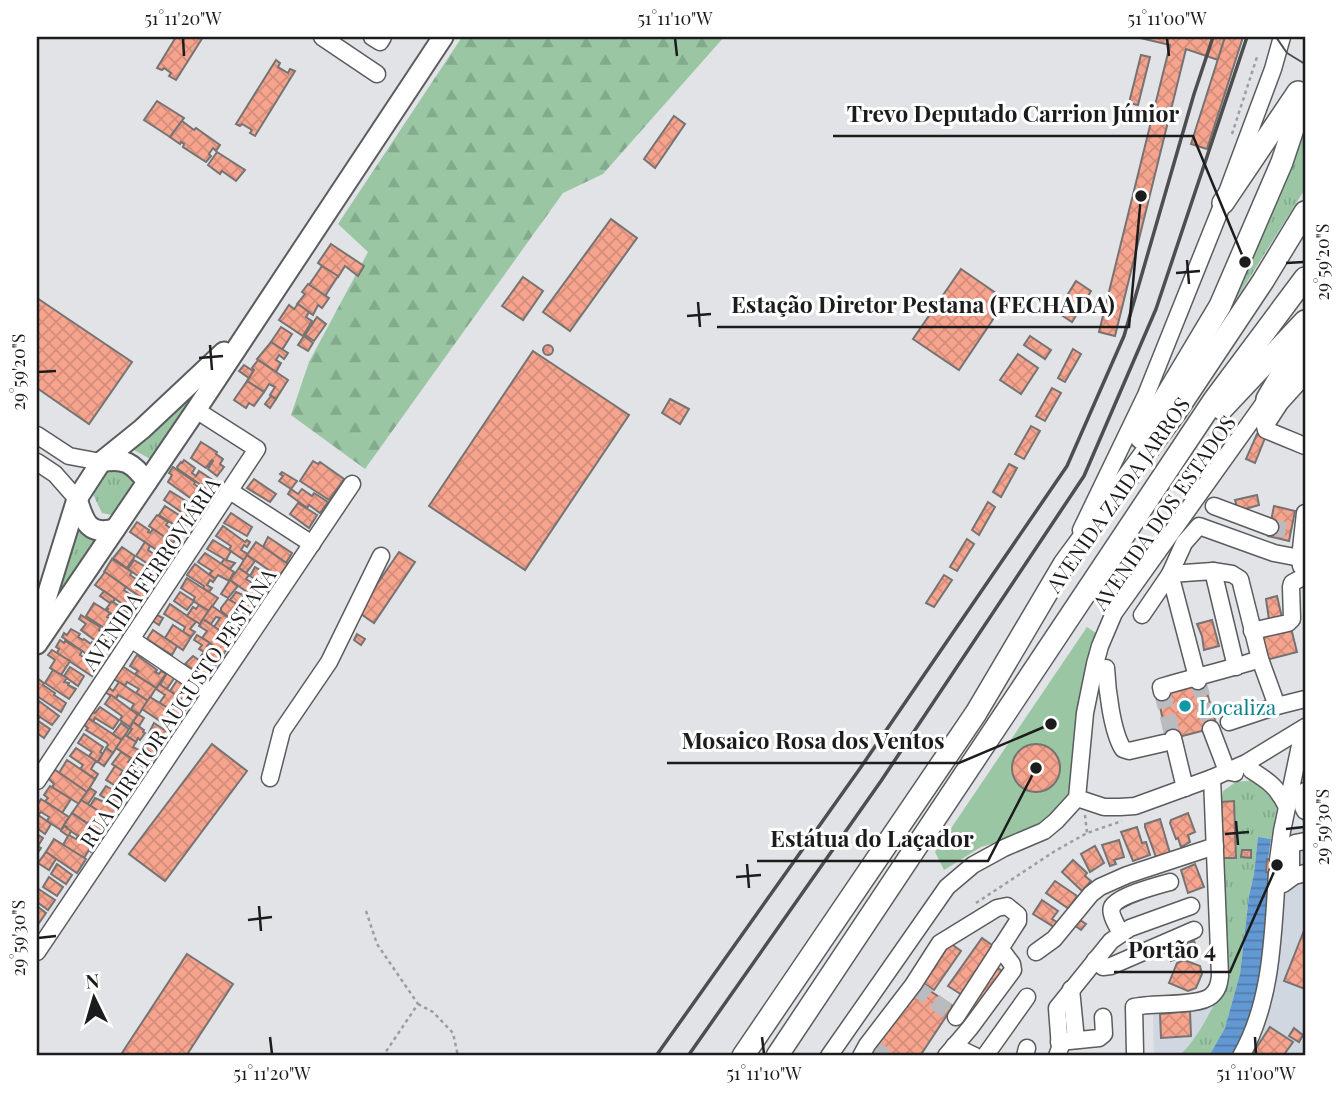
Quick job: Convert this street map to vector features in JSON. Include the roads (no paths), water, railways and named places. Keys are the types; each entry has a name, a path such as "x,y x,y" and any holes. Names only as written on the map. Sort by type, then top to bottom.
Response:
{"highway":[{"path":"1223,203 1305,81"},
{"path":"1064,564 1220,306 1282,162 1305,93"},
{"name":"AVENIDA ZAIDA JARROS","path":"743,1056 976,713 1064,564 1175,413 1263,281 1305,212"},
{"name":"AVENIDA ZAIDA JARROS","path":"777,1056 1214,400 1305,278"},
{"path":"1179,453 1305,321"},
{"path":"1267,399 1305,335"}],"main road":[{"path":"37,643 196,410 443,37"},
{"path":"37,628 77,499 101,462 142,429 248,330"},
{"path":"101,462 124,460 135,467 147,482"},
{"path":"77,499 84,520 89,526 104,531 115,529"}],"street":[{"path":"322,37 377,74"},
{"path":"372,37 380,42 383,37"},
{"path":"1064,564 1146,395 1223,203 1273,69 1282,37"},
{"name":"AVENIDA DOS ESTADOS","path":"1077,798 1090,688 1100,646 1115,613 1267,399 1305,362"},
{"path":"1305,376 1280,403 1265,426 1266,430 1273,434 1305,446"},
{"name":"AVENIDA FERROVIÁRIA","path":"37,781 257,449 196,410"},
{"path":"37,435 68,456 101,462"},
{"path":"37,462 55,474 77,499"},
{"name":"RUA DIRETOR AUGUSTO PESTANA","path":"37,953 42,934 211,693 352,484"},
{"path":"230,491 312,544"},
{"path":"1214,506 1270,527"},
{"path":"1252,631 1292,620 1292,583 1304,581 1296,533 1305,513"},
{"path":"1142,615 1170,574 1184,543 1199,526 1274,553 1300,558"},
{"path":"270,778 282,731 329,662 381,556"},
{"path":"1170,574 1213,570 1232,574 1240,579 1260,659 1277,706"},
{"path":"1213,570 1236,667"},
{"path":"1170,574 1197,678"},
{"path":"131,639 211,693"},
{"path":"1161,689 1260,659"},
{"path":"1106,668 1116,732 1123,749 1129,751 1169,741 1185,788"},
{"path":"1229,722 1305,699"},
{"path":"1135,1052 1134,1007 1197,1002 1209,998 1217,989 1220,976 1216,846 1219,775 1211,729"},
{"path":"1219,775 1251,770 1304,736"},
{"path":"829,1056 947,887 973,865 1044,831 1077,798 1104,807 1135,806 1219,775 1304,736"},
{"path":"1241,1056 1262,1008 1276,891 1290,869 1287,807 1304,736"},
{"path":"1266,780 1297,762"},
{"path":"1251,770 1280,792 1287,807"},
{"path":"1305,791 1305,811"},
{"path":"1276,891 1287,880 1291,848 1295,843 1305,841"},
{"path":"1036,952 1054,939 1100,887 1127,875 1216,846"},
{"path":"1121,934 1112,913 1116,902 1131,894 1170,882"},
{"path":"843,1036 866,1052 914,986 940,943 997,908 1007,906 1018,915 1018,921 952,1014 970,1028"},
{"path":"1103,1017 1104,1034 1099,1038 1076,1040 1058,1049 1057,1008 1111,941 1130,928 1191,906"},
{"path":"1095,960 1103,967 1111,966 1194,930"},
{"path":"975,1056 950,1051 1013,970 1012,964 1000,948"},
{"path":"894,964 914,986"},
{"path":"1071,989 1076,1040"},
{"path":"985,1056 1027,997"}],"water":[{"path":"1258,837 1271,839 1268,859 1275,873 1260,984 1236,1056 1209,1056 1225,1028 1240,974"}],"tunnel":[{"path":"1270,527 1291,531"},
{"path":"1198,681 1211,729"},
{"path":"1162,692 1173,738"},
{"path":"915,987 949,1012"},
{"path":"873,1048 886,1056"}],"tram line":[{"path":"1276,37 1287,53 1305,64"}],"railway":[{"path":"656,1056 861,767 1067,466 1124,336 1213,37"},
{"path":"688,1056 881,781 1084,476 1156,309 1247,37"}],"place":[{"name":"Estação Diretor Pestana (FECHADA)","path":"1141,196"},
{"name":"Trevo Deputado Carrion Júnior","path":"1245,262"},
{"name":"Localiza","path":"1185,706"},
{"name":"Mosaico Rosa dos Ventos","path":"1051,724"},
{"name":"Estátua do Laçador","path":"1036,768"},
{"name":"Portão 4","path":"1277,865"}]}
